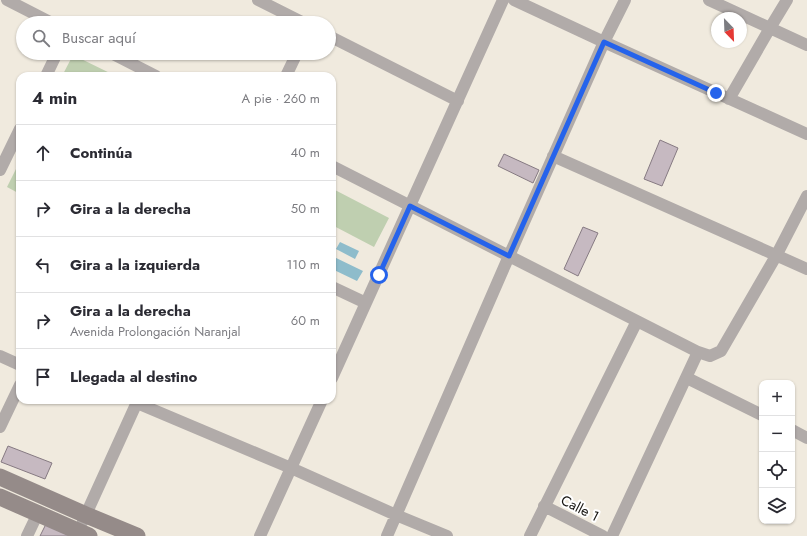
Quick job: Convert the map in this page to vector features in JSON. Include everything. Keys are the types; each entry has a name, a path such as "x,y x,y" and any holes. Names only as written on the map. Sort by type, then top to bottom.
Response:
{"street":[{"path":"7,0 38,16"},
{"path":"258,0 290,16"},
{"path":"336,369 503,0"},
{"path":"514,0 807,134"},
{"path":"387,536 604,42 625,0"},
{"path":"710,0 807,46"},
{"path":"729,99 787,0"},
{"path":"336,40 458,101"},
{"path":"48,72 54,60"},
{"path":"125,60 148,72"},
{"path":"288,72 294,60"},
{"path":"0,170 16,137"},
{"path":"554,156 807,269"},
{"path":"336,168 698,352 710,356 721,351 776,256 807,196"},
{"path":"336,289 366,303"},
{"path":"530,536 637,321"},
{"path":"612,536 698,352"},
{"path":"0,356 16,363"},
{"path":"687,378 759,413"},
{"path":"0,427 16,394"},
{"path":"0,497 83,534 86,516 136,404"},
{"path":"144,404 447,536"},
{"path":"260,536 320,404"},
{"path":"795,432 807,438"},
{"path":"0,477 86,516 137,536"},
{"name":"Calle 1","path":"544,506 602,536"},
{"path":"27,536 38,513"}],"green space":[{"path":"70,60 83,60 108,72 64,72"},
{"path":"16,169 16,192 7,187"},
{"path":"336,191 389,218 374,247 336,227"}],"water":[{"path":"340,242 359,251 355,259 336,249"},
{"path":"336,258 363,271 357,281 336,271"}],"building":[{"path":"660,140 678,148 662,186 644,179"},
{"path":"504,154 539,170 533,183 498,166"},
{"path":"583,227 598,233 578,276 564,269"},
{"path":"8,446 52,463 45,479 1,462"},
{"path":"46,524 71,536 40,536"}],"route":[{"path":"379,275 410,206 509,256 604,42 716,93"}]}
